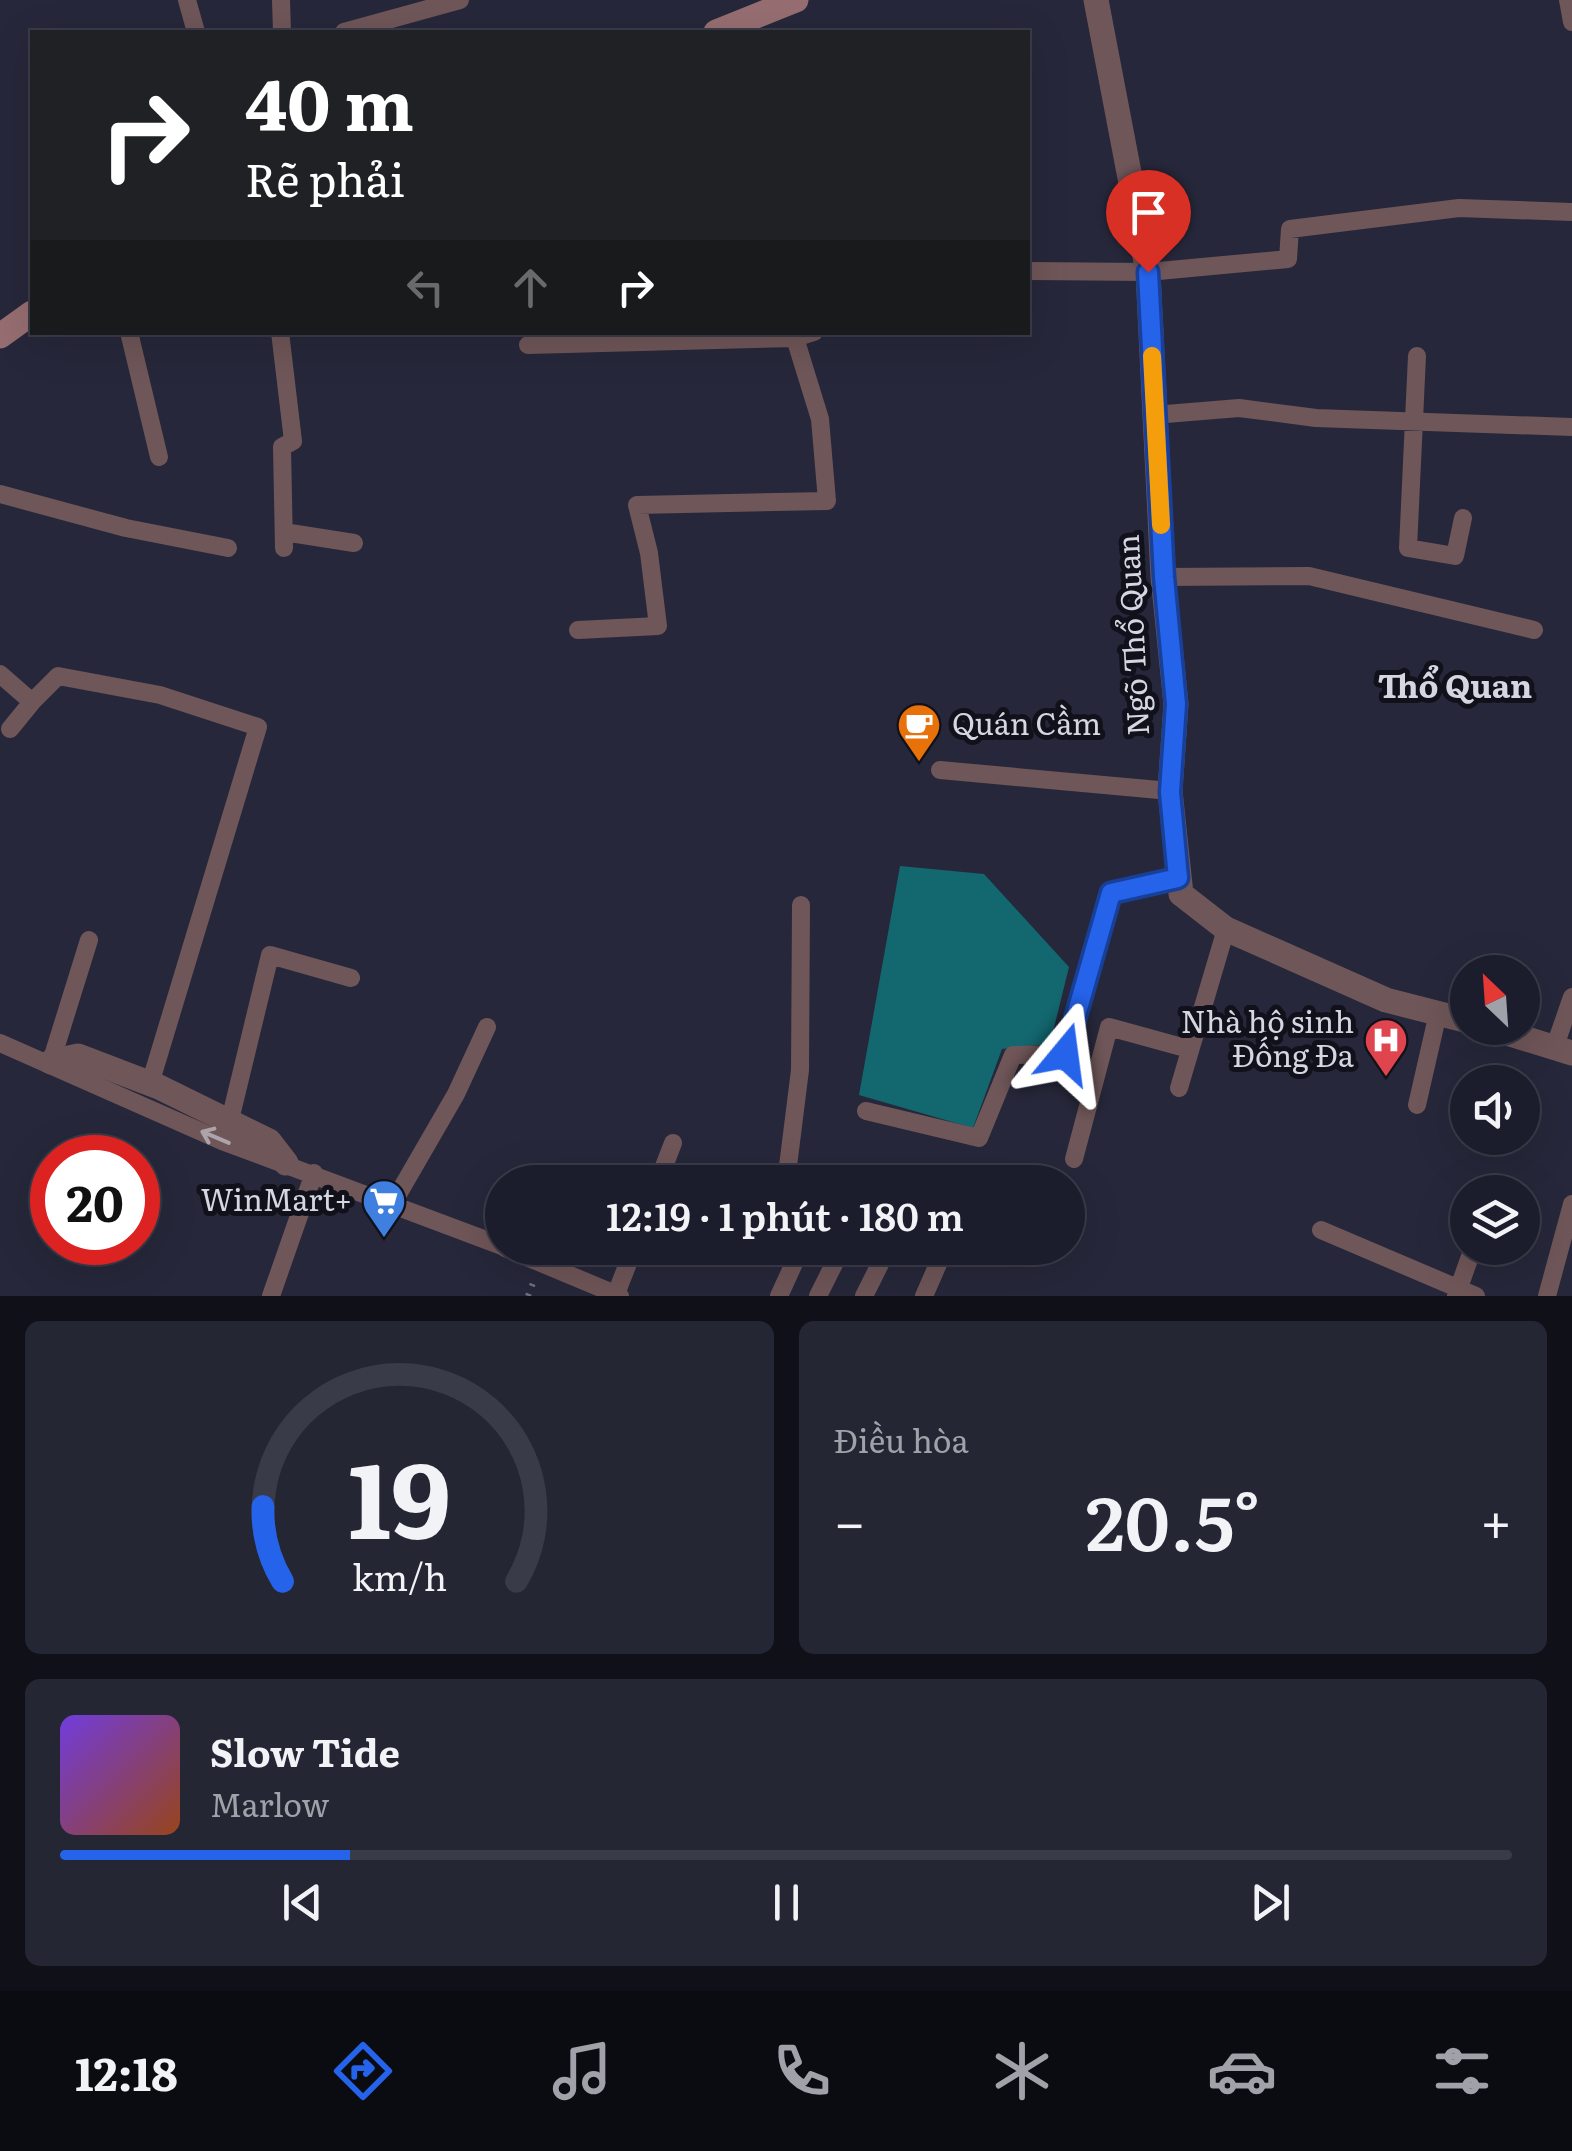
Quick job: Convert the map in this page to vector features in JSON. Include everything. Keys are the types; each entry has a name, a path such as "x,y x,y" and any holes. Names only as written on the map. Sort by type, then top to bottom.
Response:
{"main road":[{"path":"719,30 750,8 796,0"},
{"path":"0,336 30,315"}],"street":[{"name":"Ngõ Thổ Quan","path":"1096,0 1148,272 1164,577 1176,704 1170,792 1178,878"},
{"path":"1178,878 1182,894 1192,906 1226,928 1386,1000 1450,1016"},
{"path":"51,1062 78,1056 150,1084 269,1141 286,1163"}],"lane":[{"path":"187,0 195,30"},
{"path":"281,0 282,30"},
{"path":"351,30 460,0"},
{"path":"1568,0 1572,22"},
{"path":"1030,271 1148,272 1288,259 1290,230 1459,208 1572,212"},
{"path":"130,335 159,457"},
{"path":"280,335 293,440 282,448 284,540 354,543"},
{"path":"528,345 804,335"},
{"path":"578,630 658,626 650,553 636,505 827,501 820,419 795,338"},
{"path":"1417,356 1408,548 1455,556 1462,518"},
{"path":"1154,415 1239,408 1316,418 1412,418 1572,427"},
{"path":"0,494 126,528 228,548"},
{"path":"1164,577 1309,576 1534,630"},
{"path":"0,674 32,702"},
{"path":"10,730 58,676 160,695 258,726 150,1084"},
{"path":"940,770 1170,792"},
{"path":"866,1112 979,1138 1013,1055 1065,1054 1111,893 1178,878"},
{"path":"788,1165 800,1070 801,905"},
{"path":"1179,1088 1226,928"},
{"path":"51,1062 89,940"},
{"path":"230,1120 270,955 351,978"},
{"path":"1564,1049 1572,997"},
{"path":"1417,1106 1438,1012"},
{"path":"1074,1160 1108,1026 1188,1049"},
{"path":"393,1202 456,1094 487,1027"},
{"path":"0,1043 51,1062 222,1141 314,1172 485,1239"},
{"path":"665,1165 673,1143"},
{"path":"271,1296 314,1172"},
{"path":"1547,1296 1572,1204"},
{"path":"1321,1230 1464,1294 1470,1265"},
{"path":"547,1265 618,1295 628,1265"},
{"path":"779,1296 793,1265"},
{"path":"818,1296 834,1265"},
{"path":"864,1296 880,1265"},
{"path":"924,1296 938,1265"}],"shaded area":[{"path":"900,866 984,874 1069,967 1050,1044 1002,1049 973,1128 859,1095"}],"slow traffic":[{"path":"1152,356 1161,525"}],"place":[{"name":"Quán Cầm","path":"919,763"},
{"name":"Nhà hộ sinh Đống Đa","path":"1386,1078"},
{"name":"WinMart+","path":"384,1239"}],"district":[{"name":"Thổ Quan","path":"1455,687"}],"route":[{"path":"1065,1054 1111,893 1178,878 1170,792 1176,704 1164,577 1148,272"}]}
